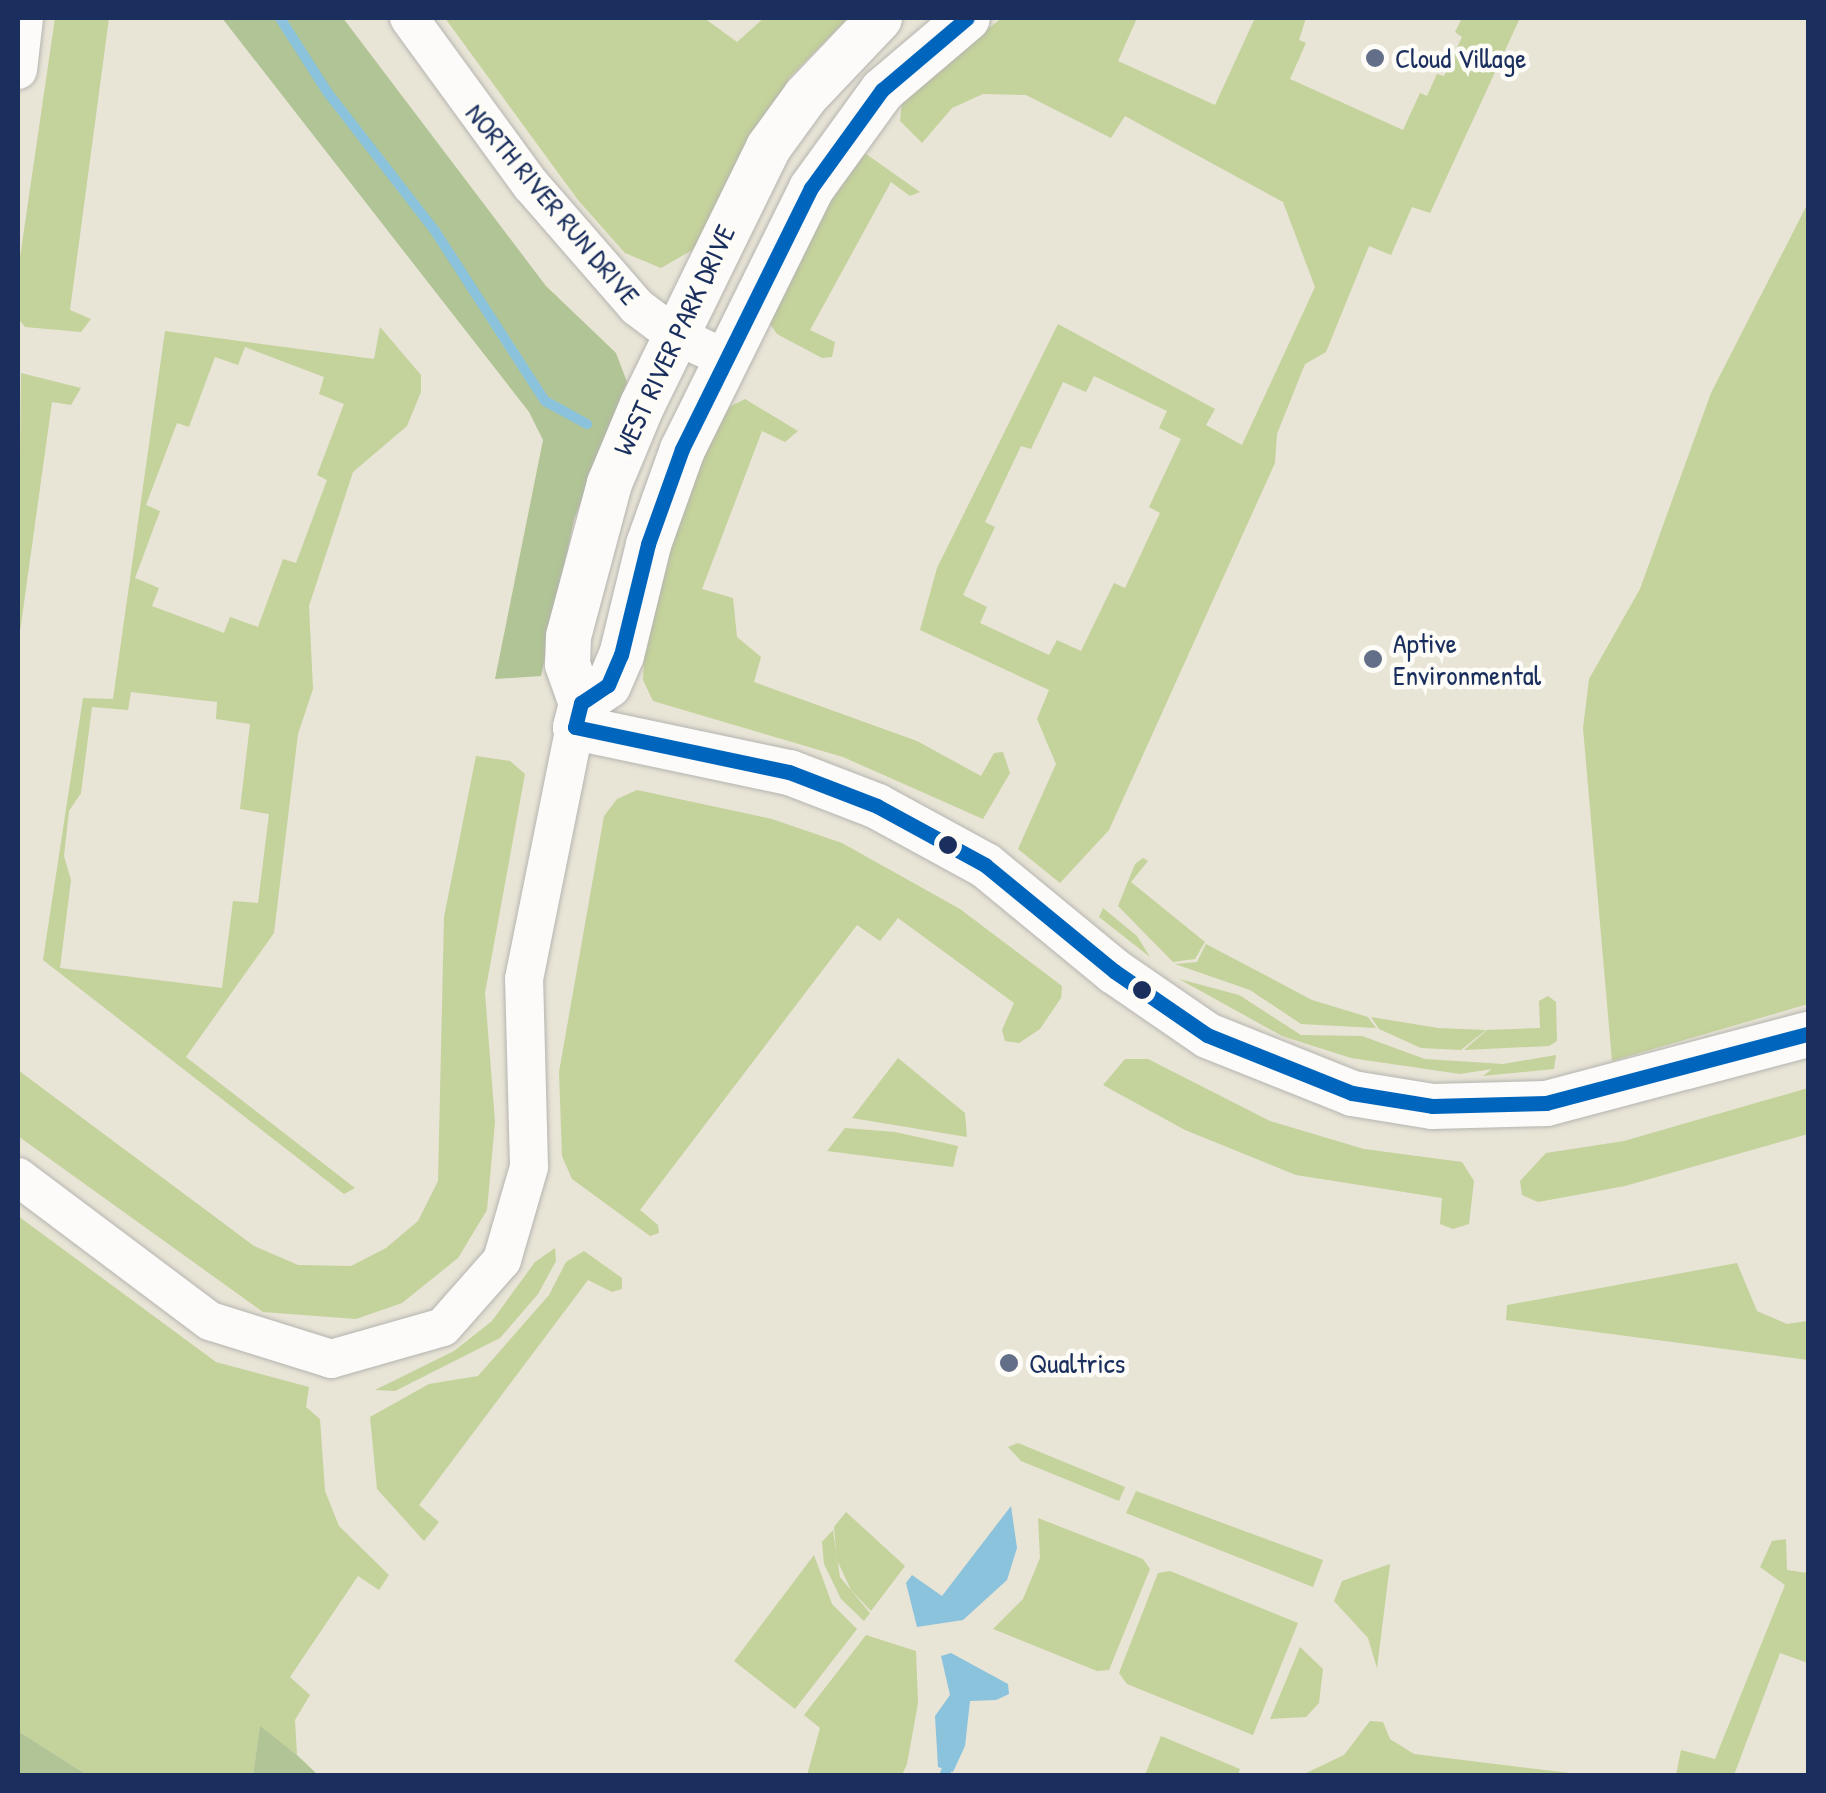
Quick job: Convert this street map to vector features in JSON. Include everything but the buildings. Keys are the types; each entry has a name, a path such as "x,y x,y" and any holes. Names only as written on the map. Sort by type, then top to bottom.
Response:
{"street":[{"path":"18,70 24,18"},
{"name":"NORTH RIVER RUN DRIVE","path":"409,18 531,185 638,307 673,334 725,358"},
{"name":"WEST RIVER PARK DRIVE","path":"18,1177 210,1321 331,1358 443,1328 502,1260 529,1167 524,979 578,715 567,664 568,636 609,482 673,334 768,147 824,73 879,18"},
{"name":"WEST RIVER PARK DRIVE","path":"578,715 608,685 621,656 648,544 725,358 837,146 882,90 966,18"},
{"path":"578,715 789,772 877,806 985,866 1114,971 1207,1035 1352,1093 1463,1108 1546,1103 1808,1034"}],"green space":[{"path":"55,18 109,18 70,310 91,319 81,332 25,327 18,318 18,271"},
{"path":"222,18 343,18 546,286 616,353 627,382 574,520 541,676 495,679 543,440 529,412"},
{"path":"445,18 704,18 737,42 764,18 848,18 790,77 694,249 661,268 625,253 578,200"},
{"path":"1002,18 1137,18 1118,61 1215,105 1255,18 1306,18 1299,40 1306,43 1290,79 1403,130 1420,93 1427,96 1437,74 1444,76 1462,37 1455,32 1462,18 1520,18 1430,213 1412,207 1391,255 1369,246 1326,352 1305,364 1277,434 1275,463 1109,830 1060,883 1018,849 1056,764 1037,719 1049,690 920,630 937,568 1058,324 1215,409 1206,425 1242,445 1315,287 1283,202 1125,116 1111,138 1026,95 983,94 952,108 922,143 900,121 903,94","holes":["1094,376 1167,411 1159,428 1181,439 1149,507 1160,513 1125,588 1114,583 1081,651 1057,640 1049,655 980,623 987,607 963,595 995,527 985,522 1021,446 1031,449 1063,382 1086,392"]},
{"path":"866,154 920,192 910,196 891,182 810,330 835,342 832,357 822,358 777,334 768,321 849,165"},
{"path":"1808,203 1808,1004 1612,1061 1583,728 1589,679 1640,589 1711,393"},
{"path":"380,327 421,375 421,392 407,426 353,472 309,606 313,689 298,734 274,933 186,1057 355,1188 344,1194 43,960 83,698 113,699 165,331 374,359","holes":["245,347 324,377 319,394 344,404 317,475 327,480 296,563 283,559 258,627 230,617 224,633 152,606 159,588 135,578 160,511 146,505 177,423 189,427 215,357 238,365","131,692 217,702 216,719 250,724 240,809 269,814 258,903 233,901 222,988 60,968 71,880 64,856 69,811 81,793 92,707 128,710"]},
{"path":"21,373 81,388 71,405 52,402 18,646"},
{"path":"745,399 798,431 785,442 762,431 702,589 733,598 737,637 761,657 754,682 917,741 981,776 994,753 1003,752 1010,773 983,819 843,757 653,701 643,680 644,658 681,508 725,409"},
{"path":"476,756 510,761 525,774 485,993 495,1122 487,1210 458,1258 402,1303 356,1319 263,1312 18,1136 18,1070 254,1246 298,1265 351,1266 386,1248 418,1221 438,1181 444,917"},
{"path":"637,790 772,819 842,843 960,909 1062,986 1061,998 1040,1029 1019,1043 1005,1041 1002,1030 1014,1003 898,918 880,941 857,925 640,1210 658,1225 659,1233 650,1236 572,1179 562,1156 559,1072 604,816 617,799"},
{"path":"1143,858 1148,861 1131,882 1205,942 1195,959 1173,962 1118,906 1135,864"},
{"path":"1103,908 1137,936 1150,957 1099,917"},
{"path":"1206,944 1312,1000 1368,1017 1376,1028 1301,1024 1250,990 1175,964 1197,962"},
{"path":"1179,979 1239,995 1301,1035 1362,1036 1425,1059 1503,1064 1556,1055 1554,1069 1483,1076 1492,1069 1460,1074 1351,1058 1282,1036"},
{"path":"1548,996 1556,1002 1557,1041 1549,1046 1464,1050 1487,1030 1540,1028 1539,1001"},
{"path":"1371,1017 1438,1028 1486,1030 1461,1050 1421,1048 1379,1029"},
{"path":"898,1058 965,1113 967,1137 852,1118"},
{"path":"1125,1059 1148,1059 1270,1121 1364,1149 1462,1162 1474,1181 1469,1224 1453,1229 1440,1224 1442,1198 1296,1175 1185,1130 1103,1085"},
{"path":"1808,1088 1808,1134 1625,1186 1538,1202 1522,1195 1520,1181 1546,1153 1624,1141"},
{"path":"845,1128 895,1132 958,1146 953,1167 827,1151"},
{"path":"18,1216 216,1362 309,1387 306,1407 320,1419 325,1491 339,1526 389,1575 379,1590 358,1576 290,1677 310,1695 295,1720 297,1755 260,1727 253,1775 87,1775 18,1731"},
{"path":"555,1248 556,1261 538,1294 500,1338 395,1391 375,1390 454,1351 492,1321 535,1262"},
{"path":"584,1251 622,1278 622,1289 612,1292 588,1280 419,1505 439,1522 424,1541 377,1489 370,1417 429,1384 478,1376 549,1295 566,1262"},
{"path":"1737,1263 1757,1311 1787,1324 1807,1321 1808,1360 1506,1320 1507,1305"},
{"path":"1018,1443 1125,1487 1119,1501 1021,1461 1008,1447"},
{"path":"1136,1491 1323,1560 1313,1587 1126,1513"},
{"path":"846,1512 905,1566 871,1611 851,1590 837,1560 834,1527"},
{"path":"1038,1518 1143,1559 1150,1569 1109,1670 1097,1671 993,1629 1023,1599 1040,1558"},
{"path":"833,1530 840,1577 870,1613 864,1621 841,1599 824,1564 822,1542"},
{"path":"1786,1539 1787,1570 1808,1573 1808,1663 1780,1653 1734,1775 1676,1775 1681,1750 1715,1759 1785,1585 1760,1567 1772,1541"},
{"path":"814,1555 832,1604 857,1629 795,1709 734,1661"},
{"path":"1390,1564 1377,1668 1368,1638 1334,1601 1342,1581"},
{"path":"1170,1571 1298,1623 1253,1735 1127,1684 1119,1673 1158,1573"},
{"path":"866,1635 916,1651 918,1703 907,1764 902,1775 807,1775 820,1728 804,1715"},
{"path":"1300,1647 1323,1669 1319,1703 1306,1717 1270,1719"},
{"path":"1370,1721 1383,1722 1390,1739 1414,1754 1586,1775 1302,1775 1344,1755"},
{"path":"260,1726 297,1755 318,1775 253,1775"},
{"path":"18,1731 87,1775 18,1775"},
{"path":"1161,1736 1240,1769 1238,1775 1145,1775"}],"water":[{"path":"1011,1506 1017,1548 1007,1580 963,1620 917,1627 906,1583 912,1575 942,1596"},
{"path":"951,1653 1008,1684 1009,1694 996,1700 970,1701 965,1746 953,1772 938,1767 935,1716 950,1695 941,1656"}],"waterway":[{"path":"280,18 328,93 435,231 545,401 587,424"},
{"path":"944,1776 947,1769"}],"transit line":[{"path":"575,727 581,703 608,685 621,655 648,544 682,449 811,188 882,90 967,18"},
{"path":"575,727 789,772 877,806 985,865 1114,971 1207,1035 1352,1093 1432,1106 1546,1103 1808,1034"}],"place":[{"name":"Cloud Village","path":"1375,58"},
{"name":"Aptive Environmental","path":"1373,659"},
{"name":"Qualtrics","path":"1009,1363"}]}
